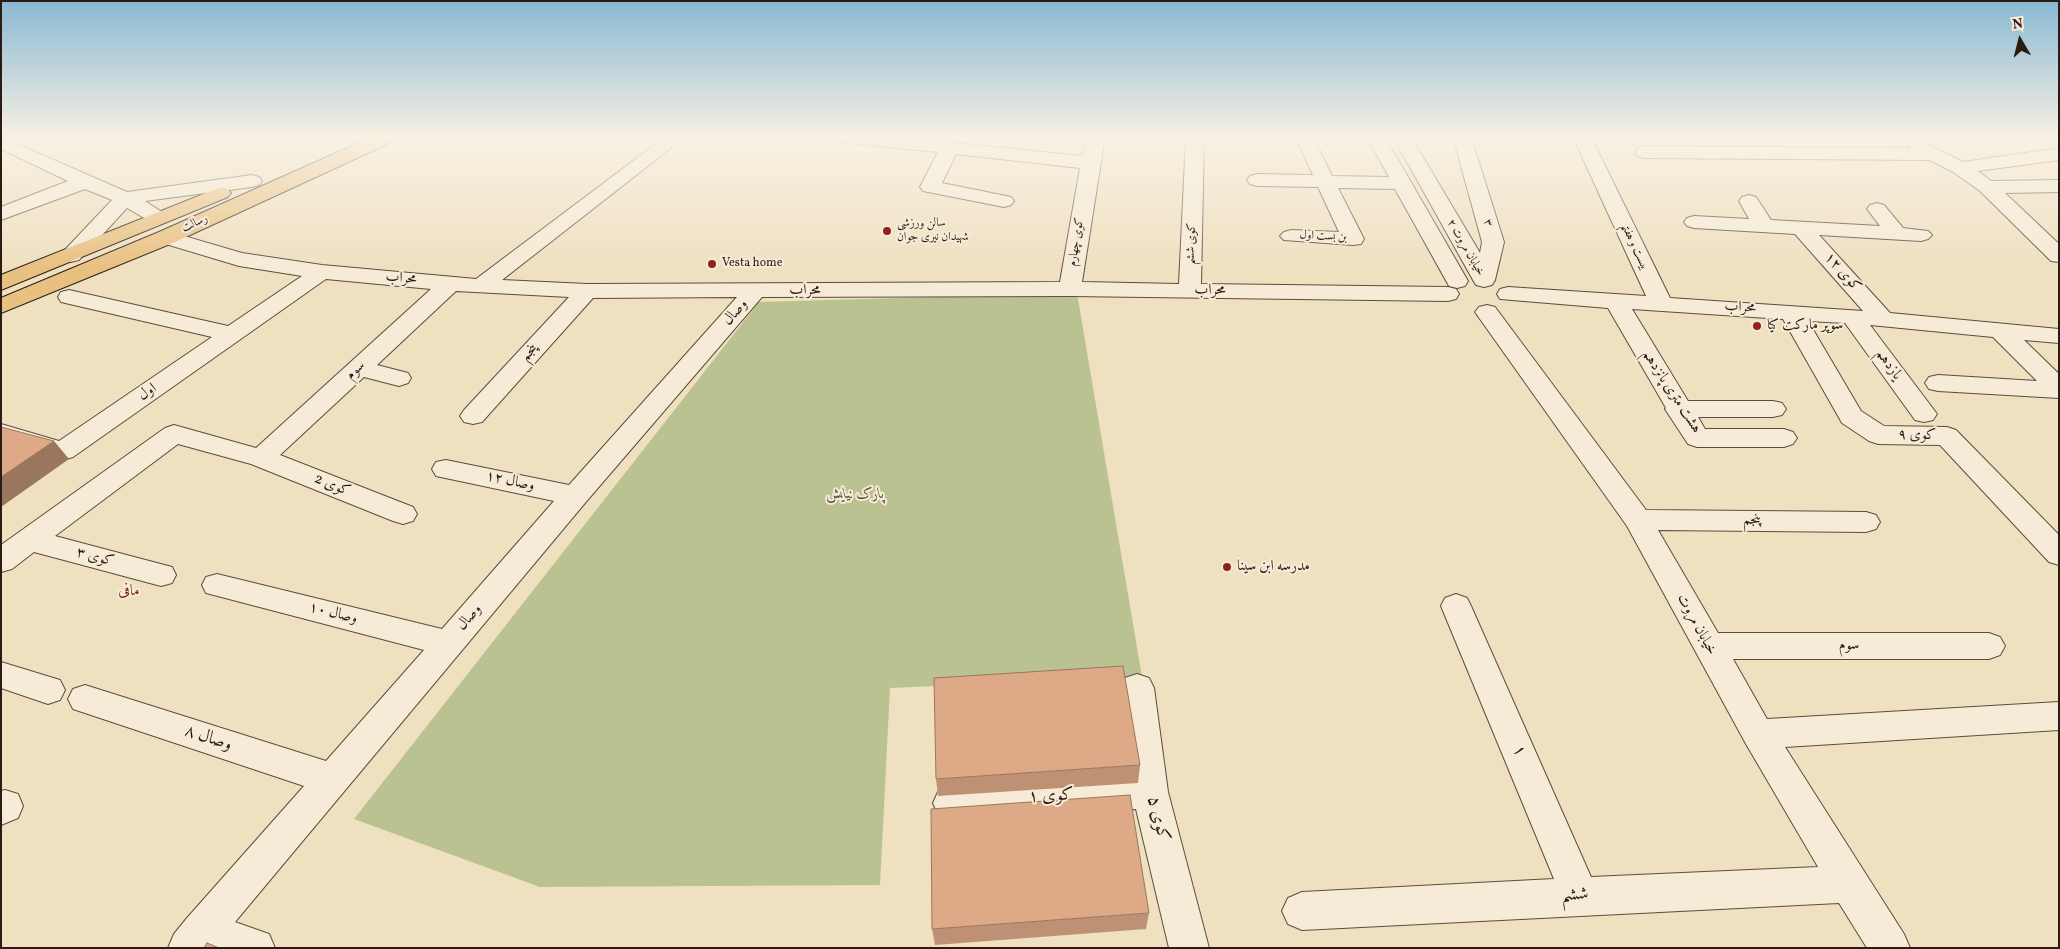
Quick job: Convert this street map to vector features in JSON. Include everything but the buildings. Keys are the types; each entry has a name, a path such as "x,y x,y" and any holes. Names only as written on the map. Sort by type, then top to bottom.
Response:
{"main road":[{"name":"رسالت","path":"1,306 163,228 251,181"},
{"name":"رسالت","path":"5,280 71,255 163,228 274,181"}],"street":[{"path":"71,255 125,198 250,181"},
{"path":"480,286 618,181"},
{"path":"933,181 930,187 1004,201"},
{"name":"کوی چهارم","path":"1070,289 1087,181"},
{"name":"کوی ششم","path":"1190,291 1194,181"},
{"path":"1301,181 1402,183"},
{"name":"خیابان مروت ۲","path":"1427,181 1484,280"},
{"name":"۳","path":"1475,181 1493,242 1484,280"},
{"name":"بیست و هفتم","path":"1603,181 1661,303"},
{"path":"1980,181 2056,250"},
{"path":"1,214 85,182"},
{"name":"محراب","path":"85,182 125,198 163,228 239,259 322,272 450,284 587,291 1070,289 1190,291 1452,287 1474,279 1484,280"},
{"name":"بن بست اول","path":"1291,236 1353,239 1326,182"},
{"name":"خیابان مروت ۲","path":"1402,183 1452,287"},
{"path":"1987,186 2059,186"},
{"path":"1749,201 1764,226"},
{"path":"1877,209 1896,233"},
{"path":"1694,222 1921,235"},
{"name":"کوی ۱۲","path":"1801,228 1883,319"},
{"name":"اول","path":"1,433 63,451 322,272"},
{"path":"1484,280 1494,284 1497,303"},
{"name":"سوم","path":"261,458 450,284"},
{"name":"محراب","path":"1452,287 1458,304 1467,308 1497,303 1615,300 1883,319 2059,336"},
{"name":"پنجم","path":"474,416 587,291"},
{"name":"وصال","path":"194,940 575,496 755,291"},
{"path":"69,297 232,334"},
{"name":"هشت متری پانزدهم","path":"1615,300 1678,409 1697,438 1784,438"},
{"name":"خیابان مروت","path":"1497,303 1638,520 1758,734 1890,948"},
{"name":"کوی ۹","path":"1791,312 1851,417 1878,435 1947,436 2059,554"},
{"name":"یازدهم","path":"1852,317 1924,414"},
{"path":"2001,331 2059,319"},
{"path":"2001,331 2059,389"},
{"path":"359,368 399,378"},
{"path":"1938,383 2059,389"},
{"path":"1678,409 1773,409"},
{"name":"کوی 2","path":"30,540 174,434 261,458 403,514"},
{"name":"وصال ۱۲","path":"446,469 575,496"},
{"name":"پنجم","path":"1638,520 1866,522"},
{"path":"1,561 30,540"},
{"name":"کوی ۳","path":"30,540 161,575"},
{"name":"وصال ۱۰","path":"217,585 448,644"},
{"name":"۱","path":"1456,606 1580,896"},
{"name":"سوم","path":"1708,646 1989,646"},
{"path":"1,675 48,690"},
{"name":"کوی ۵","path":"1137,688 1150,792 1189,948"},
{"name":"وصال ۸","path":"85,699 332,779"},
{"path":"1758,734 2059,716"},
{"name":"کوی ۱","path":"951,803 1150,792"},
{"name":"ششم","path":"1302,911 1849,884"},
{"path":"194,940 255,948"}],"green space":[{"name":"پارک نیایش","path":"1077,293 1142,677 890,688 880,885 540,887 354,819 759,302"}],"place":[{"name":"سالن ورزشی شهیدان نیری جوان","path":"887,231"},
{"name":"Vesta home","path":"712,264"},
{"name":"سوپر مارکت کیا","path":"1757,326"},
{"name":"مدرسه ابن سینا","path":"1227,567"}],"district":[{"name":"مافی","path":"129,592"}]}
